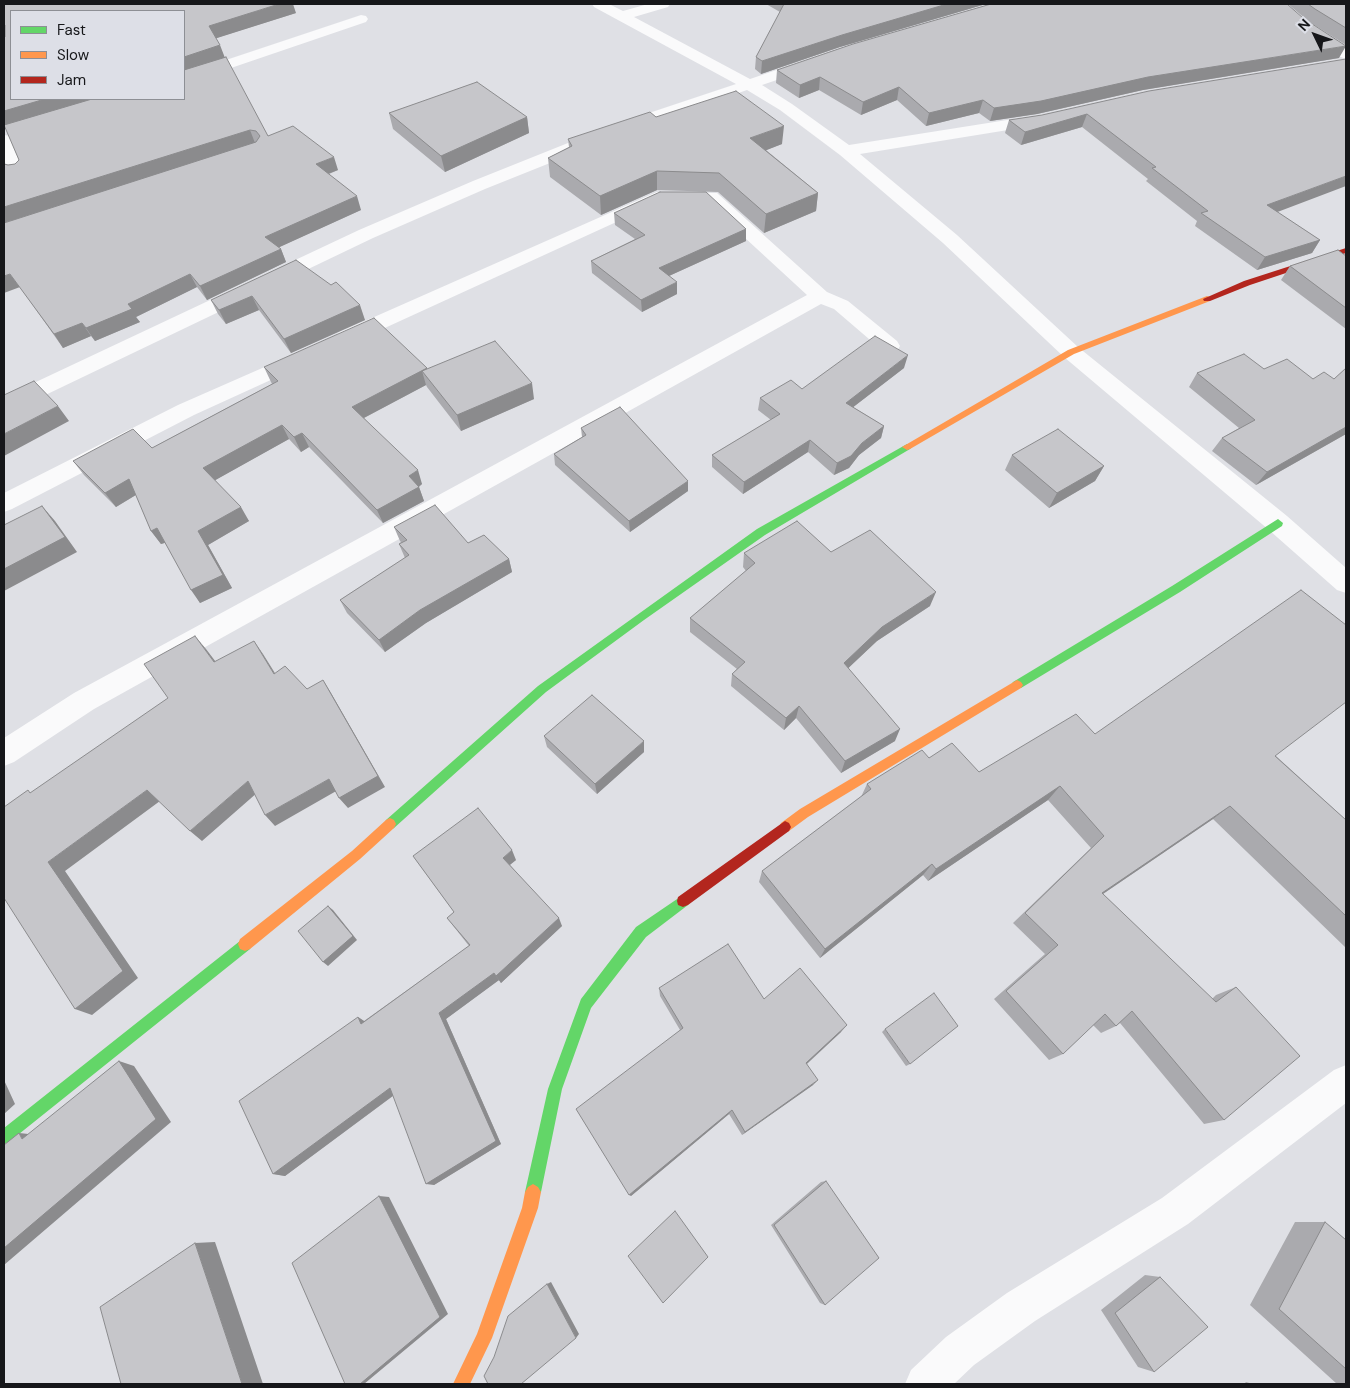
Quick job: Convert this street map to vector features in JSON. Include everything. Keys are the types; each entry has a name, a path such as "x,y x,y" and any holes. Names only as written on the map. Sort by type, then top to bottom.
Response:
{"street":[{"path":"599,4 748,84 786,107 846,151 950,239 1071,352 1278,523 1346,583"},
{"path":"621,16 663,4"},
{"path":"1277,4 1343,61"},
{"path":"185,80 361,19 347,9"},
{"path":"4,406 383,226 618,128 828,57"},
{"path":"846,151 1056,117"},
{"path":"4,140 17,172"},
{"path":"4,503 186,410 657,197 711,196 820,296 841,305 890,346"},
{"path":"4,1137 356,855 542,689 640,616 760,532 1071,352 1247,283 1346,250"},
{"path":"4,753 84,701 820,296"},
{"path":"461,1384 484,1338 530,1208 555,1089 586,1004 641,932 804,814 1176,589 1278,523"},
{"path":"925,1384 960,1351 1013,1313 1175,1210 1346,1082"}],"building":[{"path":"4,4 279,4 209,26 220,45 185,57 185,10 10,10 10,100 42,100 4,111"},
{"path":"784,4 947,4 762,61 756,57"},
{"path":"991,4 1287,4 1303,18 1346,46 1148,77 1041,101 994,108 983,100 929,113 899,87 863,102 820,77 800,85 777,70 853,44"},
{"path":"1308,4 1346,4 1346,28 1315,9"},
{"path":"226,57 268,136 293,126 334,157 316,164 357,196 265,237 281,249 200,286 190,274 128,304 132,309 86,328 82,323 54,334 10,274 4,276 4,223 256,142 260,136 256,131 250,130 4,207 4,164 15,164 19,160 4,125 89,100 185,100 185,70"},
{"path":"1346,59 1346,176 1267,205 1320,240 1265,257 1201,213 1208,211 1152,168 1156,167 1087,114 1025,132 1009,120 1042,115 1149,91"},
{"path":"477,82 527,117 441,156 389,113"},
{"path":"736,91 784,126 750,138 818,193 766,214 719,173 657,171 600,196 548,158 572,146 568,139 650,112 656,117"},
{"path":"660,192 706,192 746,229 659,268 677,282 641,300 591,261 645,235 614,213"},
{"path":"1338,250 1346,256 1346,308 1290,266"},
{"path":"296,260 331,285 336,282 360,305 284,339 252,296 219,310 211,300"},
{"path":"374,318 427,368 352,407 418,470 409,476 419,487 377,510 302,433 294,437 282,425 203,468 241,507 198,531 223,575 191,590 157,528 151,531 129,479 105,493 73,461 133,429 152,448 278,381 264,367"},
{"path":"875,336 908,355 846,403 884,426 862,443 851,456 837,463 810,440 744,482 712,455 780,414 760,398 791,380 802,389"},
{"path":"495,341 532,383 457,415 422,371"},
{"path":"1244,354 1264,369 1287,359 1313,379 1324,372 1334,379 1346,368 1346,427 1267,472 1222,438 1255,420 1197,373"},
{"path":"34,381 58,406 4,434 4,395"},
{"path":"620,407 688,481 629,521 554,454 586,435 581,428"},
{"path":"1058,429 1104,466 1057,493 1012,455"},
{"path":"435,505 468,543 484,535 509,559 420,610 379,640 340,600 409,555 399,544 407,540 394,527"},
{"path":"42,506 65,537 4,569 4,525"},
{"path":"797,521 831,552 870,530 936,592 882,627 844,663 900,729 845,761 799,706 786,718 732,674 745,662 690,618 755,563 744,553"},
{"path":"1301,590 1346,625 1346,702 1275,756 1346,820 1346,916 1230,806 1102,893 1216,1002 1236,987 1300,1056 1224,1120 1132,1011 1116,1026 1105,1014 1063,1054 1006,991 1058,945 1025,913 1104,836 1060,786 936,869 932,864 825,949 762,871 871,789 867,784 922,750 929,758 952,743 979,772 1076,714 1095,734"},
{"path":"195,636 214,662 254,641 274,674 285,666 307,689 323,680 378,776 339,798 329,779 265,815 248,781 190,831 147,790 48,862 123,971 75,1009 4,898 4,807 28,790 30,793 168,698 144,664"},
{"path":"592,695 644,741 595,784 544,736"},
{"path":"478,808 512,850 503,858 559,918 496,976 494,973 439,1013 496,1141 426,1184 390,1088 273,1174 239,1101 358,1017 361,1024 470,945 447,918 454,912 413,856"},
{"path":"328,906 353,936 323,962 298,931"},
{"path":"728,944 764,999 800,968 847,1025 806,1063 818,1080 745,1132 732,1110 629,1195 576,1109 683,1028 659,988"},
{"path":"934,993 958,1026 910,1064 885,1029"},
{"path":"119,1061 156,1119 4,1248 4,1145 19,1133 22,1139"},
{"path":"826,1181 879,1258 825,1305 774,1225"},
{"path":"379,1196 440,1317 360,1384 345,1384 292,1263"},
{"path":"675,1211 708,1257 663,1303 628,1256"},
{"path":"1325,1222 1346,1240 1346,1369 1279,1309"},
{"path":"195,1243 242,1384 121,1384 100,1307"},
{"path":"1160,1277 1208,1327 1154,1372 1115,1313"},
{"path":"547,1284 576,1338 521,1384 488,1384 484,1376 494,1357 508,1316"}],"traffic: fast":[{"path":"390,824 542,689 640,617 761,532 907,447"},
{"path":"1017,685 1176,589 1278,523"},
{"path":"533,1192 555,1089 586,1004 641,932 683,901"},
{"path":"4,1137 245,944"}],"traffic: slow":[{"path":"907,447 1071,352 1207,299"},
{"path":"785,827 804,813 1017,685"},
{"path":"245,944 356,855 390,824"},
{"path":"461,1384 484,1338 530,1208 533,1192"}],"traffic: jam":[{"path":"1207,299 1247,283 1346,250"},
{"path":"683,901 785,827"}]}
